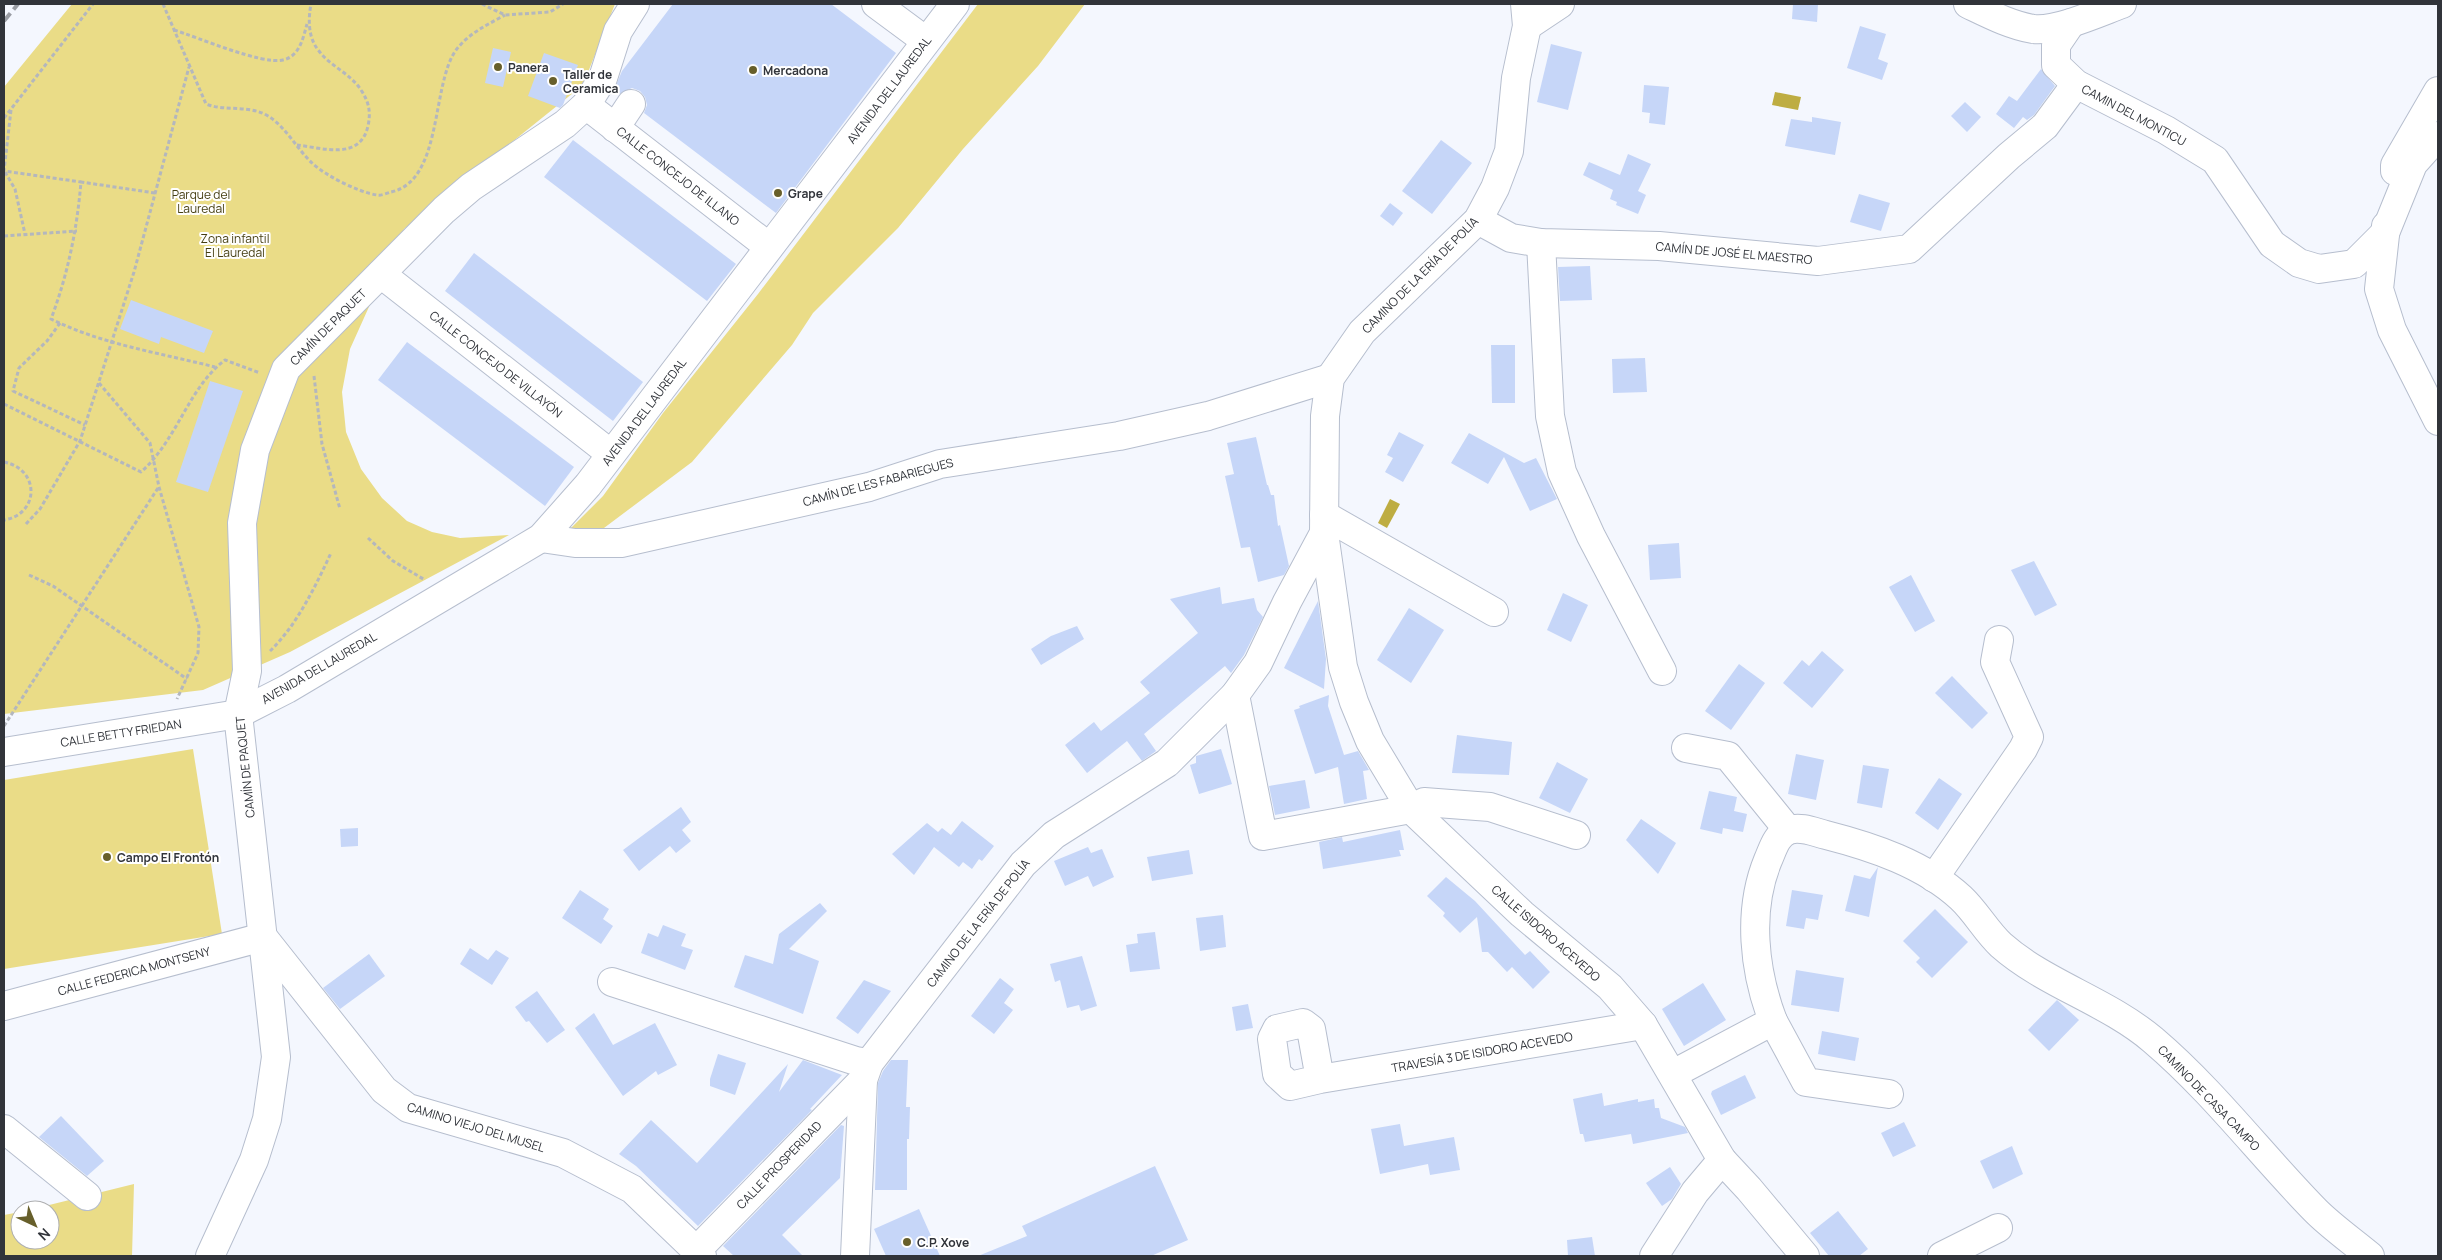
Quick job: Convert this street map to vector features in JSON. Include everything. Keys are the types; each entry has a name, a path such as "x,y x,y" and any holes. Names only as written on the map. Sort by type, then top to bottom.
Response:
{"street":[{"name":"CAMÍN DE PAQUET","path":"210,1256 254,1160 267,1119 276,1058 238,714 247,671 242,523 255,450 286,369 444,210 471,187 565,124 586,106 603,78 618,31 635,4"},
{"name":"AVENIDA DEL LAUREDAL","path":"238,714 287,689 541,538 588,485 955,4"},
{"path":"1526,15 1560,4"},
{"path":"1968,4 1997,18 2034,29 2071,23 2122,4"},
{"path":"894,9 926,41"},
{"name":"CAMINO DE LA ERÍA DE POLÍA","path":"866,1072 1023,864 1054,835 1167,763 1235,695 1258,664 1324,524 1325,416 1330,378 1362,332 1478,220 1495,188 1509,151 1516,78 1526,15"},
{"name":"CAMIN DEL MONTICU","path":"2071,23 2056,45 2056,64 2076,84 2166,130 2215,160 2272,244 2299,264 2319,269 2354,264 2385,233 2413,164 2438,136"},
{"name":"CAMÍN DE JOSÉ EL MAESTRO","path":"1478,220 1511,238 1541,243 1660,246 1818,260 1909,249 2045,126 2076,84"},
{"path":"2438,91 2396,165 2385,233 2379,289 2392,330 2438,421"},
{"path":"615,128 631,104"},
{"name":"CALLE CONCEJO DE ILLANO","path":"586,106 769,247"},
{"path":"1541,243 1550,416 1562,472 1590,536 1662,670"},
{"name":"CALLE CONCEJO DE VILLAYÓN","path":"381,274 612,454"},
{"name":"CAMÍN DE LES FABARIEGUES","path":"541,538 575,543 621,543 869,487 940,464 1119,436 1208,416 1330,378"},
{"path":"1324,524 1494,612"},
{"name":"CALLE ISIDORO ACEVEDO","path":"1324,524 1346,676 1370,740 1411,809 1522,914 1610,987 1643,1025 1722,1160 1750,1189 1805,1256"},
{"path":"1934,878 2024,749 2029,737 1995,662 1999,640"},
{"path":"1235,695 1263,836 1411,809 1424,802 1490,807 1576,835"},
{"name":"CALLE BETTY FRIEDAN","path":"9,740 173,725 238,714"},
{"path":"1686,748 1728,756 1788,830 1777,838 1766,866 1755,915 1756,955 1765,1000 1772,1022 1806,1082 1889,1094"},
{"name":"CAMINO DE CASA CAMPO","path":"1788,830 1802,829 1867,846 1934,878 1962,898 2001,944 2030,965 2116,1012 2153,1040 2196,1081 2317,1212 2370,1256"},
{"name":"CALLE FEDERICA MONTSENY","path":"4,1006 263,936"},
{"name":"CAMINO VIEJO DEL MUSEL","path":"263,936 384,1090 408,1108 563,1154 632,1189 699,1253"},
{"path":"612,982 866,1072 855,1256"},
{"path":"1673,1074 1772,1022"},
{"name":"TRAVESÍA 3 DE ISIDORO ACEVEDO","path":"1320,1079 1643,1025"},
{"name":"CALLE PROSPERIDAD","path":"699,1253 866,1072"},
{"path":"4,1129 87,1196"},
{"path":"1654,1256 1695,1192 1722,1160"},
{"path":"1942,1256 1998,1228"}],"path":[{"path":"4,118 93,4"},
{"path":"163,4 206,104 218,109 243,108 268,116 313,164 349,186 378,195 398,191 413,181 429,147 446,76 455,51 471,34 505,15 550,12 562,4"},
{"path":"174,30 266,60 284,60 301,48 311,4"},
{"path":"482,4 505,15"},
{"path":"296,144 336,150 352,149 365,137 369,120 369,104 360,88 318,50 308,23"},
{"path":"26,524 40,509 80,441 134,272 190,67"},
{"path":"11,109 4,172 14,189 25,234"},
{"path":"4,172 155,193"},
{"path":"82,182 77,231 60,294 50,319 111,341 215,367"},
{"path":"4,236 77,231"},
{"path":"60,324 47,341 19,368 13,391 85,425"},
{"path":"310,345 322,444 340,509"},
{"path":"4,404 141,472 154,461 171,437 206,375 224,360 281,382"},
{"path":"98,382 150,443 158,488 199,627 198,653 172,711 173,725"},
{"path":"4,462 13,463 23,470 29,480 31,491 29,502 23,512 13,519 4,520"},
{"path":"9,740 4,727 158,488"},
{"path":"368,538 393,561 446,594"},
{"path":"247,671 274,648 288,631 316,585 332,553"},
{"path":"29,574 52,586 187,679"}],"green space":[{"name":"Parque del Lauredal","path":"72,4 615,4 583,85 404,229 350,349 342,392 346,432 361,469 382,498 407,521 432,532 460,538 509,535 290,652 203,690 4,714 4,87"},
{"path":"978,4 1085,4 1038,66 963,149 898,228 813,313 792,345 692,462 592,537 563,536 603,496 663,413 758,294"},
{"name":"Campo El Frontón","path":"193,749 222,934 4,969 4,780"},
{"path":"134,1184 132,1256 4,1256 4,1215 10,1214 10,1250 60,1250 60,1202"}],"shaded area":[{"path":"1775,92 1801,97 1798,110 1772,105"},
{"path":"1390,499 1400,504 1387,528 1378,523"}],"building":[{"path":"673,4 831,4 896,53 776,213 644,113 647,105 645,97 640,91 632,88 619,94 614,90 622,71"},
{"path":"1793,4 1818,4 1817,22 1792,19"},
{"path":"1860,26 1886,34 1878,59 1888,63 1882,80 1847,68"},
{"path":"1551,44 1582,52 1568,110 1537,102"},
{"name":"Panera","path":"493,48 511,52 503,87 485,83"},
{"name":"Taller de Ceramica","path":"544,53 578,65 563,105 560,108 528,96"},
{"path":"2041,69 2055,86 2034,115 2027,120 2023,117 2014,128 1996,114 2009,96 2017,101"},
{"path":"1644,85 1669,87 1665,125 1649,123 1650,113 1642,112"},
{"path":"1965,102 1981,117 1967,132 1951,116"},
{"path":"1812,117 1841,122 1835,155 1785,146 1791,119 1812,122"},
{"path":"573,140 736,264 707,301 544,177"},
{"path":"1441,140 1472,163 1432,214 1402,191"},
{"path":"1628,154 1651,164 1638,191 1646,195 1638,214 1616,205 1617,202 1610,199 1613,190 1583,175 1589,162 1620,175"},
{"path":"1859,194 1890,203 1881,231 1850,222"},
{"path":"1390,203 1403,213 1393,226 1380,216"},
{"path":"474,253 643,382 613,421 445,291"},
{"path":"1590,266 1592,300 1560,301 1558,267"},
{"path":"131,300 213,331 204,353 161,337 159,344 120,329"},
{"path":"407,342 574,467 545,506 378,380"},
{"path":"1491,345 1515,345 1515,403 1492,403"},
{"path":"1645,358 1647,392 1613,393 1612,359"},
{"path":"210,381 243,391 208,492 176,482"},
{"path":"1399,432 1424,445 1403,482 1385,472 1393,458 1387,455"},
{"path":"1469,433 1524,463 1536,458 1557,499 1530,511 1504,457 1488,484 1451,463"},
{"path":"1256,437 1267,485 1271,495 1274,495 1278,526 1280,525 1289,566 1284,575 1258,582 1250,547 1241,548 1225,476 1234,474 1227,443"},
{"path":"1679,543 1681,578 1650,580 1648,545"},
{"path":"2034,561 2057,605 2035,616 2011,570"},
{"path":"1911,575 1935,621 1915,632 1889,587"},
{"path":"1220,587 1222,604 1254,598 1257,610 1263,617 1244,655 1231,673 1225,666 1144,734 1156,751 1142,761 1127,741 1087,773 1065,745 1094,722 1101,731 1150,693 1140,682 1198,633 1170,599"},
{"path":"1563,593 1588,605 1571,642 1547,630"},
{"path":"1318,601 1326,659 1324,689 1284,668"},
{"path":"1409,608 1444,630 1411,683 1377,660"},
{"path":"1077,626 1084,639 1041,665 1031,649 1051,636"},
{"path":"1822,651 1844,670 1812,708 1783,683 1802,660 1809,666"},
{"path":"1739,664 1765,683 1731,730 1705,711"},
{"path":"1952,676 1988,713 1972,729 1935,693"},
{"path":"1329,695 1328,706 1344,755 1358,751 1369,770 1363,771 1367,799 1344,804 1338,767 1315,774 1294,710 1300,708 1299,706"},
{"path":"1457,735 1512,742 1509,775 1452,773"},
{"path":"1221,749 1232,784 1199,794 1190,765 1196,763 1196,756"},
{"path":"1796,754 1824,760 1816,800 1788,794"},
{"path":"1557,762 1588,779 1570,813 1539,798"},
{"path":"1863,765 1889,769 1882,808 1857,803"},
{"path":"1939,778 1962,794 1938,830 1915,813"},
{"path":"1305,780 1310,808 1275,815 1269,786"},
{"path":"1709,791 1737,797 1734,811 1747,814 1743,832 1723,828 1722,834 1700,829"},
{"path":"681,807 691,822 682,830 691,841 676,853 670,846 639,871 623,850"},
{"path":"1641,819 1676,843 1658,874 1626,840"},
{"path":"962,821 994,846 982,861 979,859 972,869 963,862 959,867 934,847 914,875 892,854 927,823 938,832 942,828 951,835"},
{"path":"358,828 358,846 341,847 340,829"},
{"path":"1400,830 1404,850 1399,850 1401,856 1323,869 1319,842 1342,837 1343,842"},
{"path":"1088,847 1091,853 1102,849 1114,877 1093,887 1088,876 1065,886 1054,861"},
{"path":"1189,850 1193,874 1152,881 1147,857"},
{"path":"1878,867 1869,917 1845,911 1854,875 1870,879"},
{"path":"1446,877 1475,901 1525,955 1530,951 1550,972 1533,989 1512,967 1507,972 1488,952 1482,952 1477,917 1460,933 1443,916 1445,913 1427,896"},
{"path":"580,890 609,909 603,919 613,926 601,944 562,918"},
{"path":"1792,890 1823,895 1818,920 1806,918 1804,929 1786,926"},
{"path":"820,903 827,911 789,949 819,961 803,1014 734,987 745,955 773,964 779,934"},
{"path":"1935,909 1968,942 1932,978 1916,962 1920,958 1903,941"},
{"path":"1223,915 1226,947 1200,951 1196,918"},
{"path":"663,925 686,934 681,946 693,950 685,970 641,953 648,933 658,937"},
{"path":"1155,932 1160,969 1130,972 1126,945 1138,943 1137,934"},
{"path":"470,948 488,960 496,950 509,958 492,985 460,964"},
{"path":"369,954 385,976 340,1009 323,988"},
{"path":"1082,956 1097,1006 1081,1011 1079,1005 1067,1008 1060,980 1055,982 1050,964"},
{"path":"1796,970 1844,978 1839,1012 1791,1005"},
{"path":"1000,978 1014,989 1004,1003 1013,1010 994,1034 971,1016"},
{"path":"864,980 891,991 858,1034 836,1018"},
{"path":"1703,983 1726,1020 1684,1046 1662,1009"},
{"path":"537,991 565,1030 547,1043 529,1021 526,1022 515,1007"},
{"path":"2057,1000 2079,1020 2049,1051 2028,1030"},
{"path":"1248,1004 1253,1028 1236,1031 1232,1007"},
{"path":"594,1013 613,1045 655,1023 677,1065 658,1075 656,1071 623,1096 575,1028"},
{"path":"1822,1031 1859,1038 1855,1061 1818,1054"},
{"path":"718,1054 746,1063 735,1095 710,1086 710,1079"},
{"path":"803,1060 842,1075 810,1109 812,1110 698,1226 636,1166 619,1154 651,1120 697,1163 788,1064 779,1092"},
{"path":"891,1060 908,1060 906,1107 910,1107 909,1139 907,1139 907,1190 875,1190 878,1083 883,1071"},
{"path":"1745,1075 1756,1098 1721,1115 1711,1094 1712,1091"},
{"path":"1602,1093 1604,1106 1638,1099 1638,1102 1654,1099 1655,1108 1659,1108 1661,1118 1685,1127 1688,1133 1633,1144 1631,1134 1585,1142 1583,1134 1580,1134 1573,1099"},
{"path":"61,1116 104,1161 87,1176 39,1137"},
{"path":"1904,1122 1916,1146 1893,1157 1881,1133"},
{"path":"1400,1124 1404,1146 1454,1137 1460,1170 1430,1175 1428,1164 1380,1174 1371,1129"},
{"path":"841,1125 844,1126 840,1178 782,1235 803,1256 734,1256 723,1246"},
{"path":"2012,1146 2023,1174 1993,1189 1980,1161"},
{"path":"1155,1166 1188,1240 1151,1256 978,1256 1027,1236 1022,1226"},
{"path":"1670,1167 1681,1184 1672,1199 1662,1206 1646,1183"},
{"name":"C.P. Xove","path":"919,1209 940,1256 886,1256 874,1229"},
{"path":"1838,1211 1868,1249 1859,1256 1829,1256 1810,1233"},
{"path":"1592,1237 1595,1256 1568,1256 1567,1240"}],"railway":[{"path":"4,21 18,4"}],"place":[{"name":"Panera","path":"498,67"},
{"name":"Mercadona","path":"753,70"},
{"name":"Taller de Ceramica","path":"553,81"},
{"name":"Grape","path":"778,193"},
{"name":"Campo El Frontón","path":"107,857"},
{"name":"C.P. Xove","path":"907,1242"}],"park label":[{"name":"Zona infantil El Lauredal","path":"235,245"}]}
